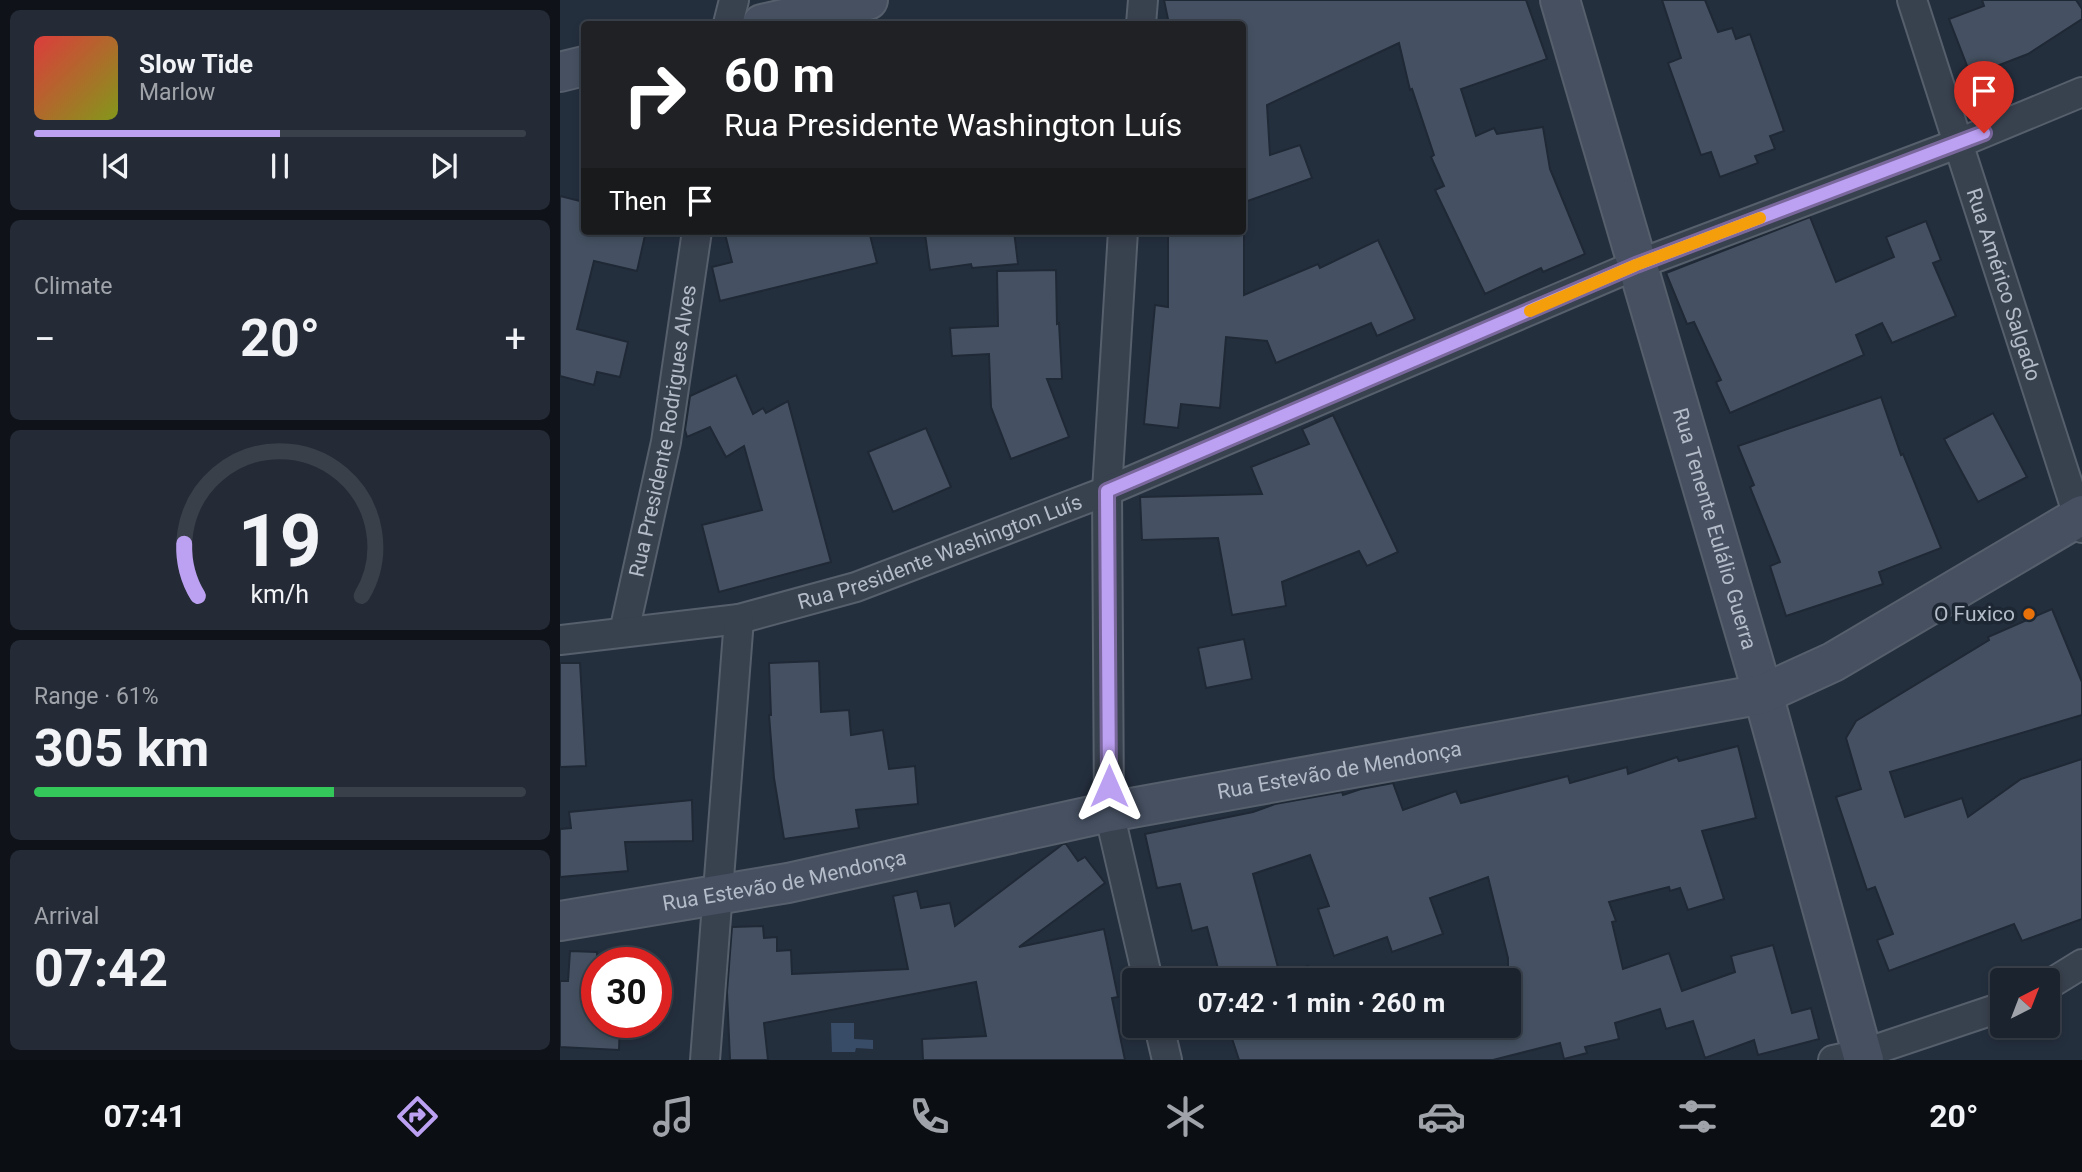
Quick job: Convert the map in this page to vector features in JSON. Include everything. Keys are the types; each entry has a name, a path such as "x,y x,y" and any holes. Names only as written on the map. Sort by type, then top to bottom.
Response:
{"street":[{"path":"729,21 734,0"},
{"path":"775,21 867,0"},
{"path":"1141,21 1143,0"},
{"name":"Rua Tenente Eulálio Guerra","path":"1560,0 1763,694 1853,1058"},
{"name":"Rua Américo Salgado","path":"1912,0 2081,521"},
{"path":"560,72 581,67"},
{"name":"Rua Presidente Washington Luís","path":"560,640 739,619 856,587 1107,491 1636,265 1959,143 2082,92"},
{"name":"Rua Presidente Rodrigues Alves","path":"624,632 666,442 696,235"},
{"path":"1124,235 1107,491 1109,812 1145,968"},
{"name":"Rua Estevão de Mendonça","path":"560,921 801,880 1109,812 1763,694 1833,662 2081,521"},
{"path":"705,1060 739,619"},
{"path":"2060,978 2082,964"},
{"path":"1853,1058 1990,1011"},
{"path":"1162,1038 1167,1060"}],"water":[{"path":"831,1023 854,1023 854,1039 873,1040 873,1049 856,1048 855,1052 832,1052"}],"building":[{"path":"1164,0 1526,0 1547,59 1461,89 1476,136 1494,128 1497,134 1543,127 1550,169 1585,254 1543,272 1541,268 1485,294 1435,190 1444,186 1431,157 1434,155 1412,89 1410,90 1399,43 1267,105 1270,155 1300,145 1312,178 1246,202 1246,21 1168,21"},
{"path":"1662,0 1705,0 1718,32 1732,28 1736,39 1750,34 1784,131 1770,136 1775,149 1755,156 1758,163 1720,177 1711,152 1701,155 1668,63 1681,58"},
{"path":"1982,0 2076,0 2082,9 2082,19 2028,54 1971,76 1949,19 1984,6"},
{"path":"560,196 581,201 581,235 645,235 637,271 594,261 577,329 628,342 620,377 597,372 594,385 560,376"},
{"path":"1810,217 1836,282 1894,257 1886,237 1926,221 1941,260 1933,263 1956,316 1892,343 1882,323 1856,335 1864,355 1730,413 1716,382 1721,380 1694,322 1687,324 1666,273"},
{"path":"725,235 870,235 877,263 720,301 712,267 732,262"},
{"path":"925,235 1014,235 1018,264 972,268 971,264 930,270"},
{"path":"1168,235 1244,235 1244,295 1318,264 1320,268 1378,240 1415,319 1377,336 1371,323 1276,363 1267,341 1226,337 1220,408 1181,404 1178,428 1144,424 1155,305 1168,307"},
{"path":"1056,270 1062,379 1047,379 1069,437 1011,459 991,407 989,354 952,356 950,328 998,326 997,271"},
{"path":"736,375 753,414 763,408 766,413 788,401 831,562 719,592 702,525 762,510 744,446 726,457 710,427 687,437 685,430 690,396"},
{"path":"1881,397 1901,455 1903,454 1941,548 1879,572 1883,584 1786,616 1770,566 1780,562 1750,487 1754,485 1738,446"},
{"path":"1993,413 2027,477 1978,502 1944,439"},
{"path":"1333,415 1398,552 1367,566 1359,551 1282,582 1286,606 1232,615 1218,538 1142,540 1140,497 1262,494 1251,467 1309,444 1302,429"},
{"path":"926,428 951,487 893,512 868,452"},
{"path":"2052,609 2082,682 2082,715 1890,772 1905,817 1962,798 1968,817 2021,779 2082,759 2082,919 2022,941 2014,924 1889,971 1877,940 1893,934 1875,887 1867,890 1836,797 1861,789 1846,738 1856,721 1989,640 1988,637"},
{"path":"1244,639 1252,679 1206,688 1198,648"},
{"path":"819,661 821,712 849,710 851,735 883,730 889,769 915,766 918,804 856,810 859,828 784,839 774,778 769,715 769,663"},
{"path":"560,663 580,663 586,766 560,767"},
{"path":"1738,746 1756,818 1702,831 1724,899 1688,910 1680,888 1670,891 1669,887 1609,902 1616,921 1612,922 1623,969 1669,953 1682,991 1735,972 1731,956 1773,945 1792,1013 1811,1008 1819,1039 1758,1055 1754,1040 1705,1058 1693,1021 1666,1029 1660,1009 1615,1023 1619,1039 1585,1047 1587,1053 1564,1059 1560,1043 1493,1060 1239,1060 1232,1038 1521,1038 1521,968 1508,968 1508,958 1488,877 1430,898 1443,934 1392,952 1387,937 1334,956 1318,909 1329,906 1310,855 1253,874 1278,968 1218,968 1207,927 1192,931 1180,884 1157,888 1145,834 1253,812 1275,804 1342,792 1343,795 1393,783 1403,810 1456,791 1461,803 1568,776 1570,783 1627,767 1628,774 1677,757 1679,761"},
{"path":"692,800 693,841 625,842 628,871 560,877 560,829 571,828 569,812"},
{"path":"1066,844 1078,861 1085,857 1105,883 1019,947 1104,929 1118,997 1112,998 1125,1060 923,1060 922,1039 986,1036 976,982 764,1023 768,1060 730,1060 727,992 732,927 763,926 764,938 777,937 777,951 791,950 792,974 908,969 893,896 917,891 921,908 950,903 955,926"},
{"path":"570,951 581,951 581,1038 619,1038 619,1050 560,1047 560,981 568,981"}],"slow traffic":[{"path":"1530,311 1636,265 1760,218"}],"place":[{"name":"O Fuxico","path":"2029,614"}],"route":[{"path":"1109,786 1107,491 1636,265 1984,133"}]}
